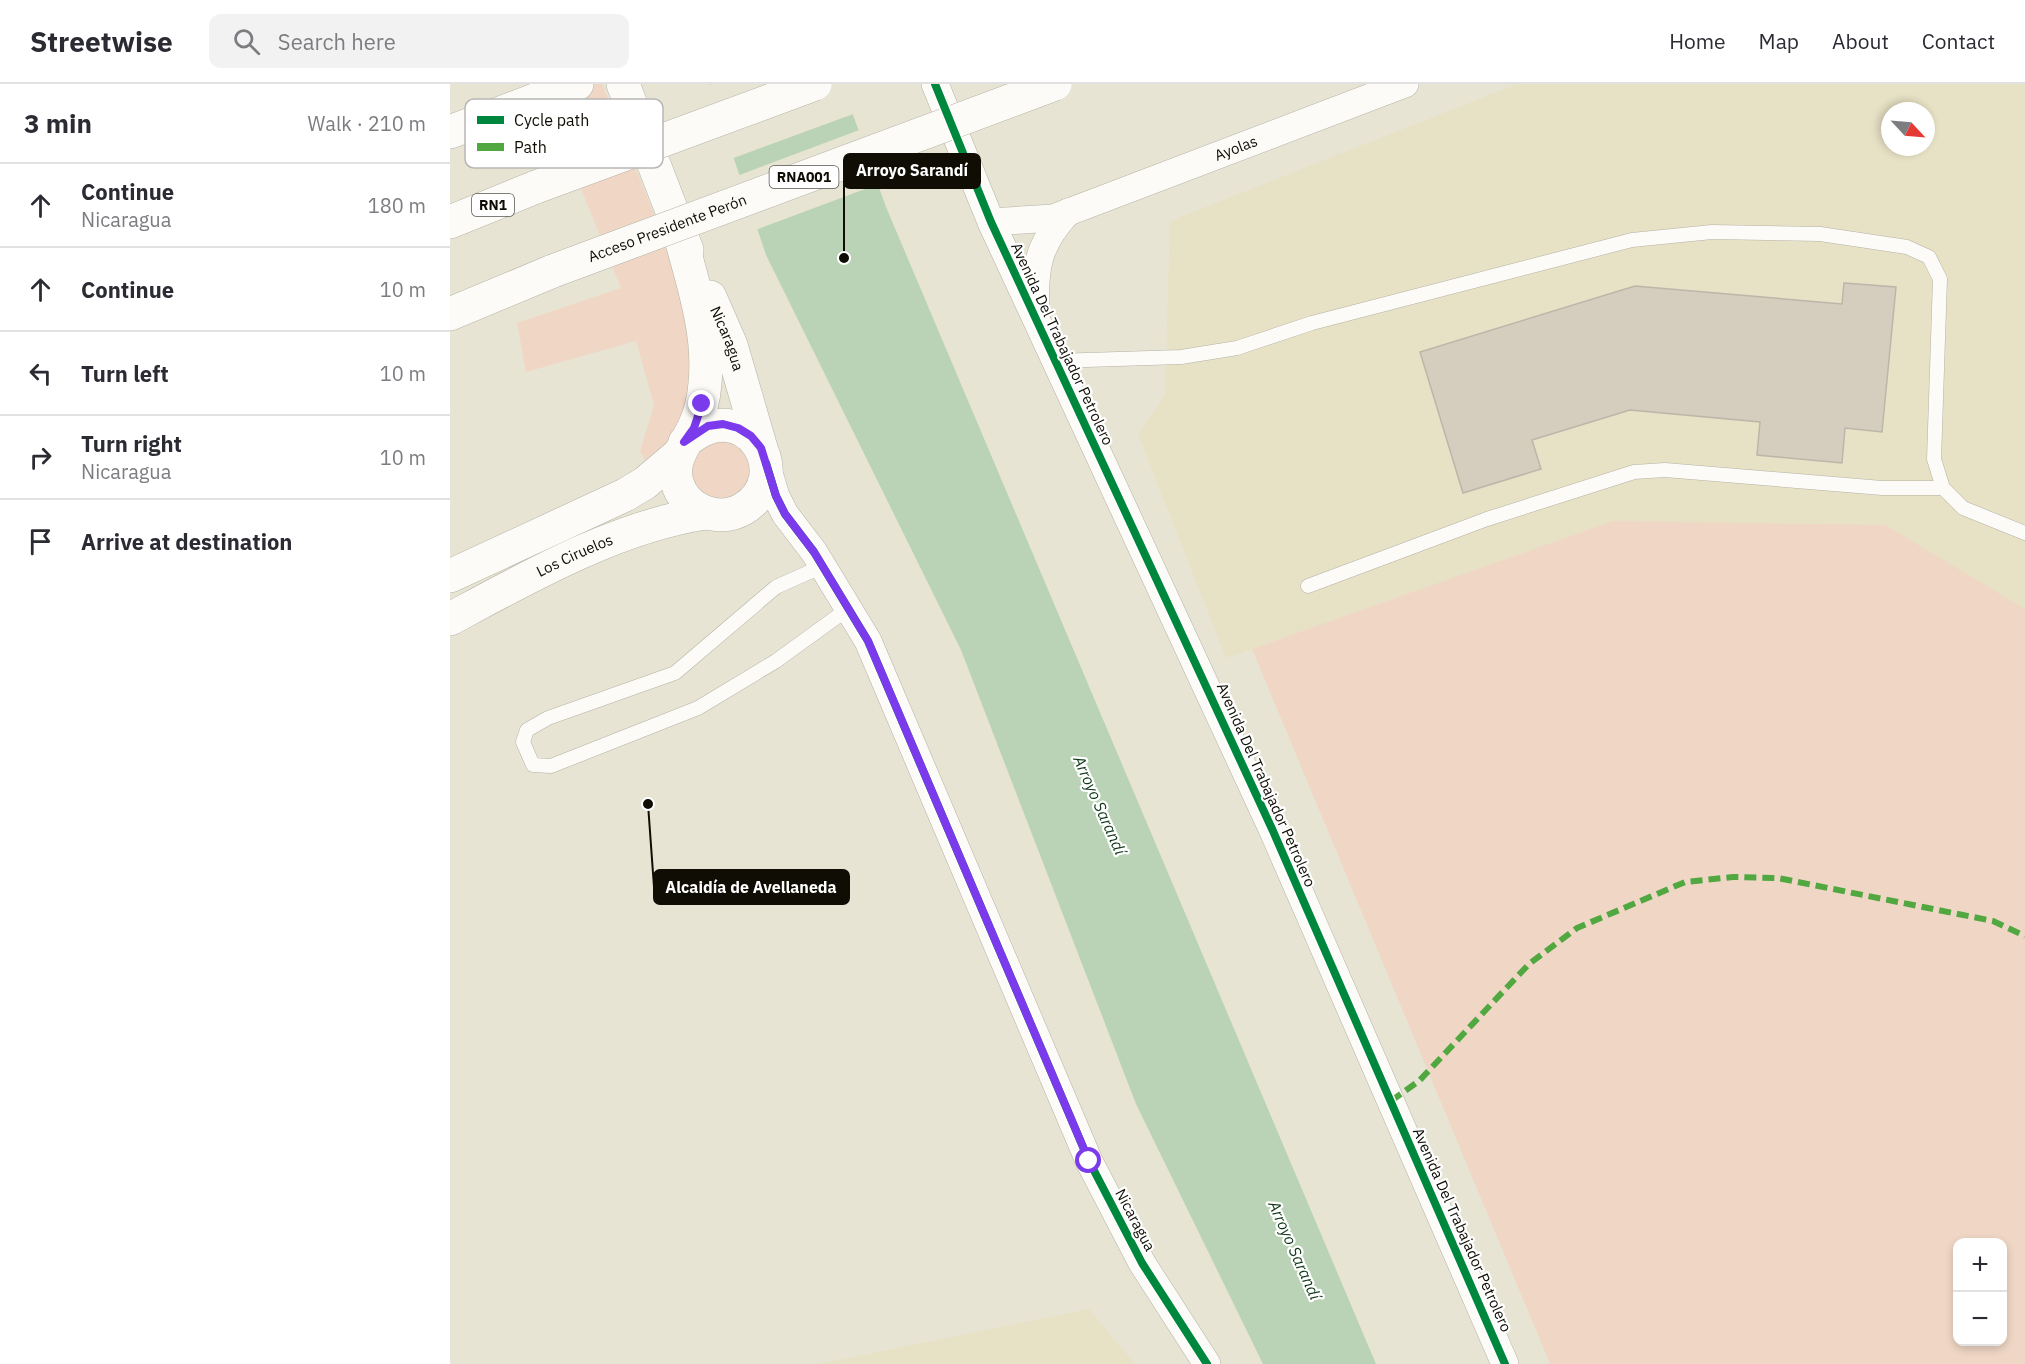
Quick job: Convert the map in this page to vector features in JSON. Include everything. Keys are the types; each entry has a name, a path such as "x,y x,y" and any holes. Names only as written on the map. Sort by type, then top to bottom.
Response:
{"main road":[{"path":"538,99 577,84"},
{"name":"Nicaragua","path":"623,84 629,99"},
{"name":"RN1","path":"663,140 815,84"},
{"name":"Acceso Presidente Perón","path":"450,314 553,271 1055,84"},
{"path":"450,132 465,126"},
{"name":"RN1","path":"450,222 587,168"},
{"name":"Nicaragua","path":"654,168 680,236 731,345 763,456"},
{"name":"Nicaragua","path":"680,236 703,324 705,349 702,404 694,428 681,448"},
{"path":"450,576 625,495 645,483 681,448 708,426 723,424 738,428 751,436 763,456 765,478 760,493 749,505 721,513 694,507 684,496 677,483 681,448"},
{"name":"Los Ciruelos","path":"450,619 582,553 654,524 721,513"}],"street":[{"name":"Avenida Del Trabajador Petrolero","path":"935,84 1036,322 1273,831 1505,1364"},
{"name":"Ayolas","path":"992,222 1028,222 1068,213 1404,84"},
{"name":"Ayolas","path":"1036,322 1035,294 1039,255 1050,232 1068,213"},
{"name":"Nicaragua","path":"763,456 776,496 795,528 823,566 868,641 1089,1161 1142,1263 1207,1364"},
{"name":"Nicaragua","path":"721,513 764,513 795,528"}],"lane":[{"path":"1055,361 1181,357 1237,348 1312,323 1632,240 1712,232 1820,234 1907,248 1929,257 1940,279 1934,459 1943,488 1963,508 2025,533"},
{"path":"1308,586 1487,519 1634,472 1665,470 1882,488 1943,488"},
{"path":"823,566 776,586 675,673 548,718 527,730 523,742 533,765 552,766 698,708 776,661 849,608"}],"shaded area":[{"path":"539,84 602,84 608,99 545,99"},
{"path":"1517,84 2025,84 2025,609 1613,521 1226,658 1138,434 1165,395 1170,221"},
{"path":"573,168 636,168 678,274 692,365 690,393 671,441 646,462 640,451 654,405 636,341 526,372 517,323 621,288"},
{"path":"714,439 744,447 753,477 733,500 703,497 693,479 691,465 694,458"},
{"path":"1613,521 1885,525 2025,609 2025,1364 1550,1364 1252,649"},
{"path":"1089,1309 1135,1364 819,1364"}],"water":[{"path":"709,84 842,84 886,207 1376,1364 1263,1364 1136,1104 961,650 766,255"}],"pier":[{"path":"711,84 846,84 856,113 731,159 707,86"},
{"path":"862,129 881,183 755,230 737,176"}],"building":[{"path":"1844,283 1896,287 1882,432 1845,428 1842,463 1757,455 1760,422 1630,410 1532,440 1541,469 1463,493 1420,352 1635,286 1842,304"}],"marked path":[{"path":"1391,1101 1419,1081 1529,964 1577,928 1685,882 1733,877 1778,878 1993,921 2025,936"}],"cycle path":[{"path":"935,84 991,222 1273,831 1505,1364"},
{"path":"766,463 776,496 785,514 814,552 868,641 1089,1161 1142,1263 1207,1364"}],"place":[{"name":"Arroyo Sarandí","path":"844,258"},
{"name":"Alcaidía de Avellaneda","path":"648,804"}],"route":[{"path":"702,404 694,428 684,442 695,432 708,426 723,424 738,428 751,436 761,448 776,496 785,514 814,552 868,641 1089,1161"}]}
